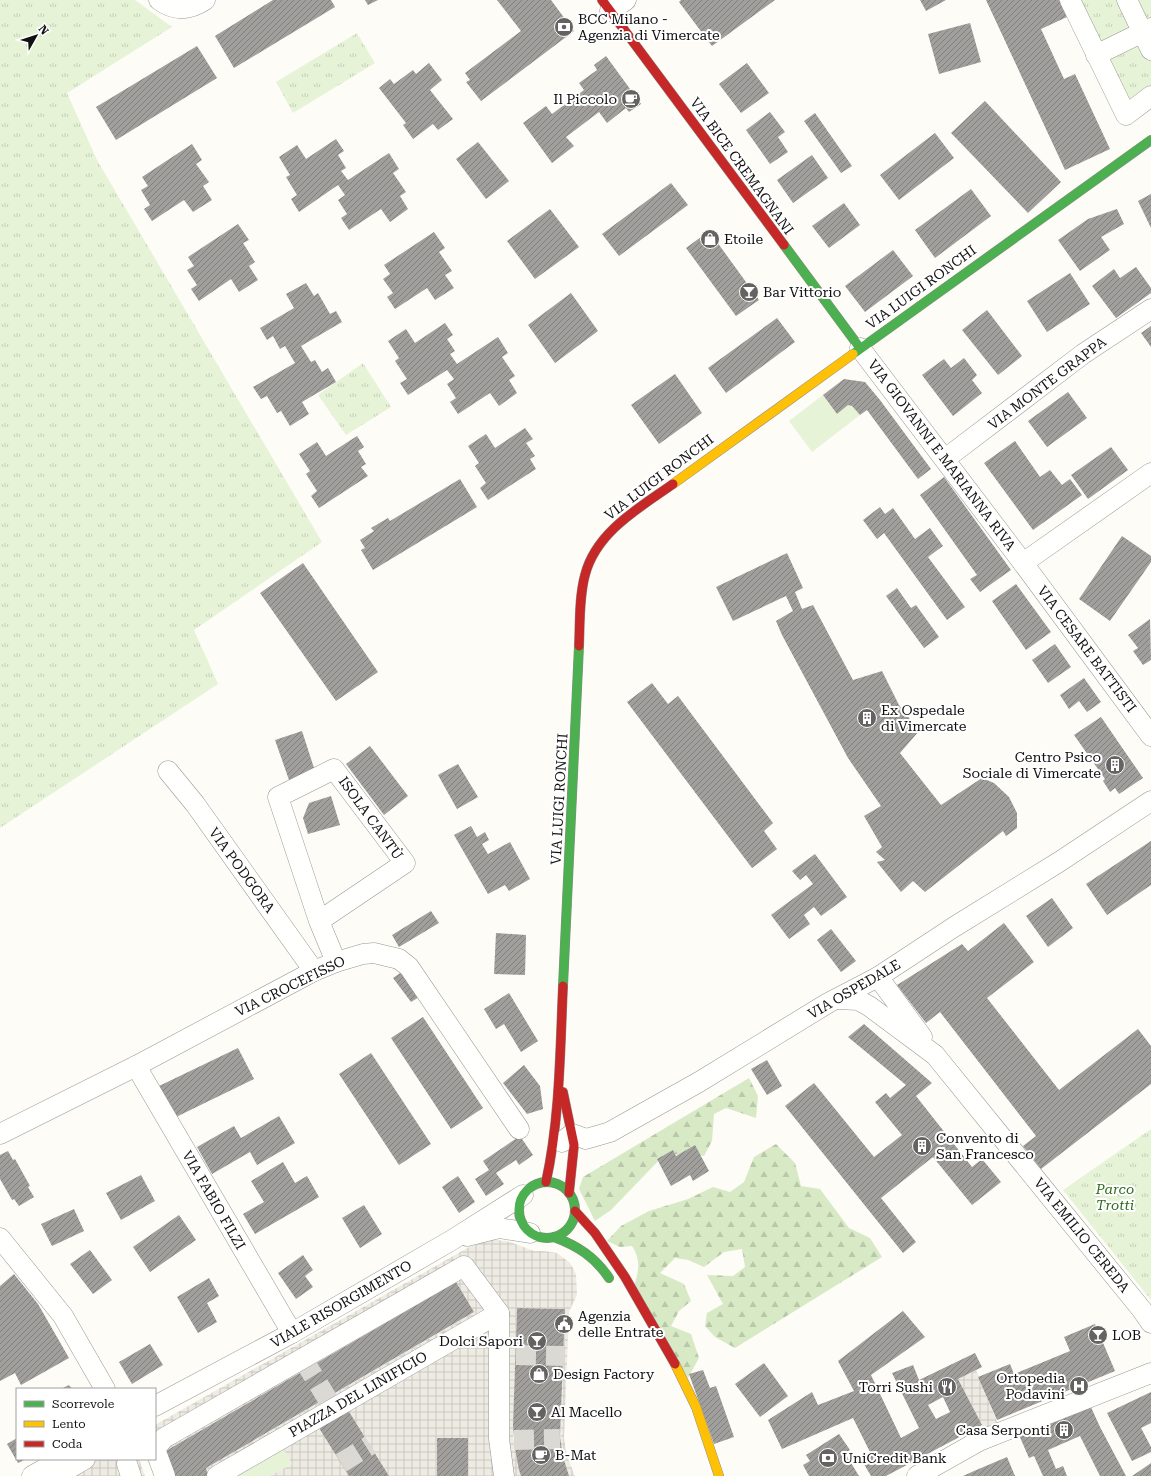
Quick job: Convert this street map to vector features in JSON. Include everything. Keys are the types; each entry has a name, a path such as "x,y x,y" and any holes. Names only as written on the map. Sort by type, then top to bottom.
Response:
{"street":[{"path":"159,0 177,9 191,7 205,0"},
{"path":"1070,0 1126,115 1151,96"},
{"path":"1096,55 1148,37 1127,0"},
{"name":"VIA BICE CREMAGNANI","path":"613,4 860,348"},
{"path":"1140,147 1147,134 1151,131"},
{"name":"VIA LUIGI RONCHI","path":"546,1182 552,1154 559,1072 582,588 587,565 600,543 618,524 860,348 1151,140"},
{"name":"VIA MONTE GRAPPA","path":"945,459 1083,354 1151,309"},
{"name":"VIA GIOVANNI E MARIANNA RIVA","path":"860,348 1023,563"},
{"path":"1023,563 1151,474"},
{"name":"VIA CESARE BATTISTI","path":"1023,563 1151,736"},
{"name":"ISOLA CANTÙ","path":"319,921 405,863 334,769 278,797 319,921 336,962"},
{"name":"VIA PODGORA","path":"168,771 195,804 314,971"},
{"name":"VIA OSPEDALE","path":"572,1134 586,1139 610,1132 698,1082 837,998 878,977 954,927 1059,862 1151,801"},
{"name":"VIA CROCEFISSO","path":"0,1134 136,1066 314,971 336,962 368,953 392,957 404,962 520,1129"},
{"name":"VIA EMILIO CEREDA","path":"878,977 935,1055 1128,1292 1151,1323"},
{"name":"VIA EMILIO CEREDA","path":"837,998 858,1000 869,1006 935,1055"},
{"name":"VIA FABIO FILZI","path":"136,1066 292,1333"},
{"name":"VIA LUIGI RONCHI","path":"559,1072 572,1134 574,1154 568,1184 569,1193"},
{"path":"552,1154 558,1145 572,1134"},
{"path":"613,1285 602,1266 590,1253 554,1237 538,1237 530,1233 520,1219 520,1202 523,1195 533,1186 546,1182 558,1185 569,1193 573,1201 575,1211 595,1234 616,1264 671,1356 696,1407 719,1476"},
{"name":"VIALE RISORGIMENTO","path":"156,1405 292,1333 452,1240 523,1195"},
{"path":"554,1237 569,1227 575,1211"},
{"name":"VIALE RISORGIMENTO","path":"452,1240 499,1228 530,1233"},
{"path":"0,1238 63,1316 104,1388"},
{"path":"165,1476 156,1449 164,1438 464,1266 499,1313 507,1354 504,1476"},
{"name":"PIAZZA DEL LINIFICIO","path":"217,1476 499,1313"},
{"name":"VIALE RISORGIMENTO","path":"156,1417 180,1404 230,1366"},
{"path":"917,1476 979,1440 1151,1373"},
{"path":"32,1476 60,1460"},
{"path":"56,1476 83,1460"},
{"path":"148,1460 153,1476"}],"green space":[{"path":"0,0 135,0 172,27 67,93 97,160 322,542 194,630 218,684 0,828"},
{"path":"1072,0 1151,0 1151,96 1126,115"},
{"path":"357,33 375,63 293,113 276,82"},
{"path":"363,363 391,407 346,435 318,395"},
{"path":"823,395 837,414 848,405 852,406 860,415 812,452 789,421"},
{"path":"749,1078 758,1096 756,1118 726,1108 714,1114 712,1141 704,1156 682,1154 664,1155 611,1210 595,1221 579,1189 583,1177"},
{"name":"Parco Trotti","path":"1151,1129 1151,1300 1063,1190"},
{"path":"776,1144 795,1163 801,1186 820,1189 849,1228 870,1238 882,1257 735,1348 715,1337 705,1326 707,1313 723,1304 707,1275 733,1276 745,1267 742,1249 724,1252 704,1267 688,1260 675,1258 660,1273 684,1284 691,1301 679,1311 671,1326 691,1334 699,1358 688,1378 634,1286 638,1266 635,1251 632,1246 620,1247 607,1241 621,1226 649,1211 688,1199 713,1187 730,1192 744,1182 754,1157"},
{"path":"281,1445 292,1464 270,1476 230,1476"}],"shaded area":[{"path":"492,1239 510,1242 534,1251 557,1253 570,1263 576,1274 577,1295 569,1312 564,1439 567,1456 575,1476 569,1476 567,1472 560,1443 565,1309 517,1308 513,1435 521,1476 462,1476 437,1438 437,1475 443,1476 389,1476 348,1410 349,1476 270,1476 292,1464 281,1445 208,1476 206,1468 473,1313 456,1282 164,1452 156,1458 156,1424 469,1247"},
{"path":"976,1370 1001,1432 988,1437 958,1379"},
{"path":"94,1460 139,1460 145,1476 67,1476"}],"building":[{"path":"273,0 331,0 335,7 234,68 215,36"},
{"path":"365,0 378,0 368,5"},
{"path":"497,0 551,0 574,31 481,101 466,82 470,80 465,73 521,31"},
{"path":"681,0 775,0 712,46 679,2"},
{"path":"920,0 946,0 926,11"},
{"path":"986,0 1059,0 1067,17 1041,29 1064,79 1075,74 1110,149 1065,170"},
{"path":"970,23 981,62 939,74 928,34"},
{"path":"197,46 217,78 116,140 96,107"},
{"path":"606,56 641,104 629,112 626,108 607,123 599,112 566,137 574,146 552,163 523,123 546,106 552,114 584,90 579,83 597,70 594,65"},
{"path":"429,63 442,80 430,90 453,119 438,130 433,124 413,139 403,125 406,123 379,88 390,79 394,84 413,70 416,74"},
{"path":"747,63 769,93 741,113 719,84"},
{"path":"985,101 1061,182 1028,213 951,133"},
{"path":"770,112 785,132 778,137 788,152 770,164 746,130"},
{"path":"815,113 852,166 841,173 804,121"},
{"path":"935,133 954,158 899,200 880,175"},
{"path":"336,139 344,151 338,155 346,168 341,171 348,180 389,153 399,169 393,173 406,192 400,196 408,209 390,222 381,209 349,230 341,218 347,214 338,200 345,195 338,185 299,212 291,199 297,195 286,177 290,175 279,157 297,145 306,159"},
{"path":"478,142 509,181 486,199 456,159"},
{"path":"192,144 202,160 196,164 209,182 203,186 212,200 193,212 184,200 152,221 144,209 150,205 141,190 148,186 142,177"},
{"path":"812,155 828,178 793,203 777,180"},
{"path":"671,183 688,205 619,256 602,234"},
{"path":"971,189 991,216 935,258 915,230"},
{"path":"1151,194 1151,228 1138,201"},
{"path":"844,203 860,225 829,248 812,226"},
{"path":"550,209 579,247 535,279 507,241"},
{"path":"1117,209 1124,224 1101,237 1110,250 1080,271 1058,240 1088,219"},
{"path":"238,224 249,240 243,243 255,262 249,266 258,280 239,292 231,279 199,301 191,289 197,285 187,270 194,266 188,257"},
{"path":"709,231 759,300 736,316 686,248"},
{"path":"434,232 445,248 439,252 452,271 445,275 454,288 435,300 427,288 395,309 387,297 393,293 383,279 390,274 384,265"},
{"path":"893,250 913,276 865,312 845,286"},
{"path":"1136,267 1151,288 1151,293 1116,318 1092,286 1114,269 1120,278"},
{"path":"1070,273 1090,304 1047,332 1027,301"},
{"path":"306,283 314,296 318,293 330,314 336,311 342,322 301,346 311,362 315,360 322,372 328,368 336,382 302,402 309,414 290,426 281,411 277,413 267,396 261,399 253,387 295,363 285,346 280,349 273,336 267,340 260,328 294,308 286,294"},
{"path":"571,293 598,331 555,363 528,325"},
{"path":"987,310 1022,356 998,375 962,330"},
{"path":"777,318 795,342 726,393 708,368"},
{"path":"445,323 453,335 447,339 455,351 450,354 457,364 498,337 508,353 502,357 515,376 509,380 517,393 499,406 490,393 458,414 450,402 456,398 447,384 454,379 447,370 408,395 400,383 407,379 395,361 399,358 388,341 406,329 415,343"},
{"path":"1151,326 1151,347 1141,333"},
{"path":"964,358 977,375 972,380 982,393 953,416 922,375 944,359 951,368"},
{"path":"675,374 702,413 659,444 631,405"},
{"path":"844,379 865,382 931,469 918,479 867,410 860,415 852,406 848,405 837,414 823,395"},
{"path":"1068,392 1087,418 1047,447 1028,421"},
{"path":"525,428 533,439 526,443 535,456 530,459 536,469 488,500 480,488 486,483 475,466 479,463 468,446 486,434 495,448"},
{"path":"357,436 364,447 358,451 366,464 361,467 368,476 319,508 311,496 317,491 306,474 310,471 299,454 317,442 326,456"},
{"path":"1015,441 1040,477 1050,470 1062,485 1070,479 1082,495 1033,530 984,463"},
{"path":"1111,447 1128,470 1088,499 1071,475"},
{"path":"944,477 1011,570 980,592 970,579 977,575 920,495"},
{"path":"460,479 477,507 373,570 361,550 365,548 360,540 374,531 371,528 388,518 390,521"},
{"path":"880,507 885,514 893,508 915,539 930,528 943,546 928,557 965,607 947,620 884,533 877,539 863,520"},
{"path":"1122,536 1151,556 1151,562 1110,621 1079,599"},
{"name":"Ex Ospedale di Vimercate","path":"787,553 803,588 795,592 802,609 813,605 853,680 882,671 899,705 919,731 900,753 941,805 982,778 994,783 1009,797 1017,813 1017,828 1006,836 1003,831 925,892 913,881 901,892 877,862 885,860 876,852 882,847 864,816 881,806 848,758 782,635 776,621 793,611 786,596 733,621 716,587"},
{"path":"303,563 378,672 336,701 260,593"},
{"path":"1016,584 1051,632 1026,650 992,601"},
{"path":"897,588 911,608 916,605 939,637 924,648 886,596"},
{"path":"1150,619 1151,660 1143,665 1133,651 1138,648 1128,635"},
{"path":"1055,644 1071,667 1048,683 1032,660"},
{"path":"1084,678 1101,702 1087,712 1079,701 1069,709 1060,695"},
{"path":"652,683 668,704 678,696 773,823 764,831 777,849 752,868 627,702"},
{"name":"Centro Psico Sociale di Vimercate","path":"1101,717 1143,778 1119,794 1115,788 1110,792 1103,781 1105,779 1074,735"},
{"path":"302,731 315,771 289,780 275,740"},
{"path":"370,746 408,796 384,815 346,764"},
{"path":"458,764 478,797 457,809 438,775"},
{"path":"331,796 340,825 308,834 303,818 309,803"},
{"path":"471,826 477,837 485,832 489,840 482,844 492,861 488,854 510,842 530,879 509,891 505,885 488,894 454,835"},
{"path":"1151,841 1151,885 1107,915 1086,884"},
{"path":"815,854 847,897 821,916 814,907 804,915 810,924 789,939 771,915 813,884 806,875 800,880 792,871"},
{"path":"1052,898 1073,928 1048,947 1026,916"},
{"path":"431,911 439,923 399,947 392,935"},
{"path":"1004,923 1034,962 987,998 1059,1090 1138,1029 1151,1046 1151,1084 1041,1169 1023,1146 1036,1136 940,1012 926,1023 897,985 962,944 968,951"},
{"path":"831,929 856,961 841,972 817,940"},
{"path":"496,933 526,935 525,975 494,974"},
{"path":"406,969 424,994 411,1002 393,978"},
{"path":"509,993 538,1041 521,1052 504,1024 496,1029 484,1009"},
{"path":"423,1017 483,1108 451,1129 391,1038"},
{"name":"Convento di San Francesco","path":"864,1024 932,1083 916,1096 972,1167 982,1159 1001,1182 972,1205 933,1157 881,1198 916,1242 903,1253 785,1106 814,1083 874,1157 902,1135 875,1102 886,1093 890,1098 906,1085 848,1037"},
{"path":"238,1048 254,1079 174,1118 159,1086"},
{"path":"371,1053 431,1144 399,1165 339,1074"},
{"path":"767,1060 782,1086 767,1095 751,1069"},
{"path":"524,1065 540,1086 543,1109 527,1114 503,1083"},
{"path":"279,1116 295,1143 257,1165 250,1152 212,1174 197,1147 234,1126 241,1138"},
{"path":"520,1136 533,1155 519,1165 516,1160 496,1173 504,1184 486,1196 475,1179 489,1170 483,1161"},
{"path":"695,1145 709,1171 693,1181 690,1175 671,1186 657,1159 673,1150 676,1156"},
{"path":"8,1151 13,1160 15,1159 30,1186 28,1187 34,1197 19,1206 14,1199 12,1200 0,1179 0,1155"},
{"path":"283,1162 295,1183 307,1176 319,1197 255,1234 243,1214 264,1202 251,1181"},
{"path":"141,1175 155,1201 121,1220 106,1193"},
{"path":"458,1176 475,1202 459,1213 442,1187"},
{"path":"364,1205 382,1234 360,1248 342,1218"},
{"path":"74,1209 84,1231 52,1246 41,1224"},
{"path":"179,1215 196,1240 150,1272 133,1247"},
{"path":"90,1250 112,1280 93,1294 70,1264"},
{"path":"303,1255 313,1270 305,1276 313,1287 296,1299 278,1273"},
{"path":"14,1274 38,1304 69,1358 21,1385 15,1373 0,1381 0,1286"},
{"path":"209,1278 219,1296 207,1303 217,1322 198,1333 177,1297"},
{"path":"456,1282 474,1312 206,1468 208,1476 172,1476 164,1452"},
{"path":"517,1308 565,1309 560,1437 563,1457 569,1476 521,1476 519,1470 513,1426"},
{"path":"903,1311 925,1337 871,1375 901,1438 919,1428 892,1373 913,1365 919,1380 975,1353 982,1367 958,1379 982,1425 886,1476 871,1476 861,1459 871,1454 853,1418 782,1449 768,1420 812,1392 818,1405 854,1391 838,1361","holes":["943,1397 950,1412 936,1419 928,1405"]},
{"path":"1095,1324 1115,1371 997,1420 978,1377 1010,1364 1014,1374 1070,1351 1064,1337"},
{"path":"150,1344 163,1365 132,1384 119,1362"},
{"path":"764,1363 788,1396 760,1417 735,1384"},
{"path":"703,1370 710,1388 716,1386 734,1437 714,1444 689,1374"},
{"path":"69,1385 71,1388 63,1388"},
{"path":"1151,1392 1151,1423 1141,1428 1151,1447 1151,1452 1132,1461 1107,1413"},
{"path":"1090,1405 1126,1476 1100,1476 1080,1436 1048,1450 1056,1469 1063,1466 1067,1476 1043,1476 1034,1456 1029,1458 1019,1435"},
{"path":"348,1410 389,1476 349,1476 319,1428"},
{"name":"UniCredit Bank","path":"839,1434 850,1450 845,1453 859,1476 809,1476 803,1465 810,1461 806,1455"},
{"path":"437,1438 468,1438 468,1476 437,1476"},
{"path":"16,1439 16,1460 7,1444"},
{"path":"1007,1457 1015,1476 963,1476 974,1471"},
{"path":"16,1460 24,1460 18,1463"},
{"path":"1151,1463 1151,1476 1132,1476 1138,1472"}],"tunnel":[{"path":"516,1355 564,1356"},
{"path":"303,1359 333,1408"},
{"path":"514,1440 560,1439"},
{"path":"341,1463 370,1445"}],"traffic: fast":[{"path":"853,354 1151,140"},
{"path":"784,245 860,348"},
{"path":"563,986 579,646"},
{"path":"547,1182 558,1184 567,1190 573,1199 575,1210 573,1221 567,1230 558,1236 547,1238 536,1236 527,1230 521,1221 519,1210 521,1199 527,1190 536,1184 547,1182"},
{"path":"554,1237 571,1244 592,1258 609,1278"}],"traffic: slow":[{"path":"673,484 853,354"},
{"path":"675,1364 696,1407 719,1476"}],"traffic: jam":[{"path":"602,0 784,245"},
{"path":"579,646 580,610 585,575 599,546 620,522 673,484"},
{"path":"546,1182 551,1158 557,1109 563,986"},
{"path":"563,1092 574,1145 569,1193"},
{"path":"575,1211 595,1233 625,1277 675,1364"}],"place":[{"name":"BCC Milano - Agenzia di Vimercate","path":"564,27"},
{"name":"Il Piccolo","path":"631,99"},
{"name":"Etoile","path":"710,239"},
{"name":"Bar Vittorio","path":"749,292"},
{"name":"Ex Ospedale di Vimercate","path":"867,718"},
{"name":"Centro Psico Sociale di Vimercate","path":"1115,765"},
{"name":"Convento di San Francesco","path":"922,1146"},
{"name":"Agenzia delle Entrate","path":"564,1324"},
{"name":"LOB","path":"1098,1335"},
{"name":"Dolci Sapori","path":"537,1341"},
{"name":"Design Factory","path":"539,1374"},
{"name":"Ortopedia Podavini","path":"1079,1386"},
{"name":"Torri Sushi","path":"947,1387"},
{"name":"Al Macello","path":"537,1412"},
{"name":"Casa Serponti","path":"1064,1430"},
{"name":"B-Mat","path":"541,1455"},
{"name":"UniCredit Bank","path":"828,1458"}]}
